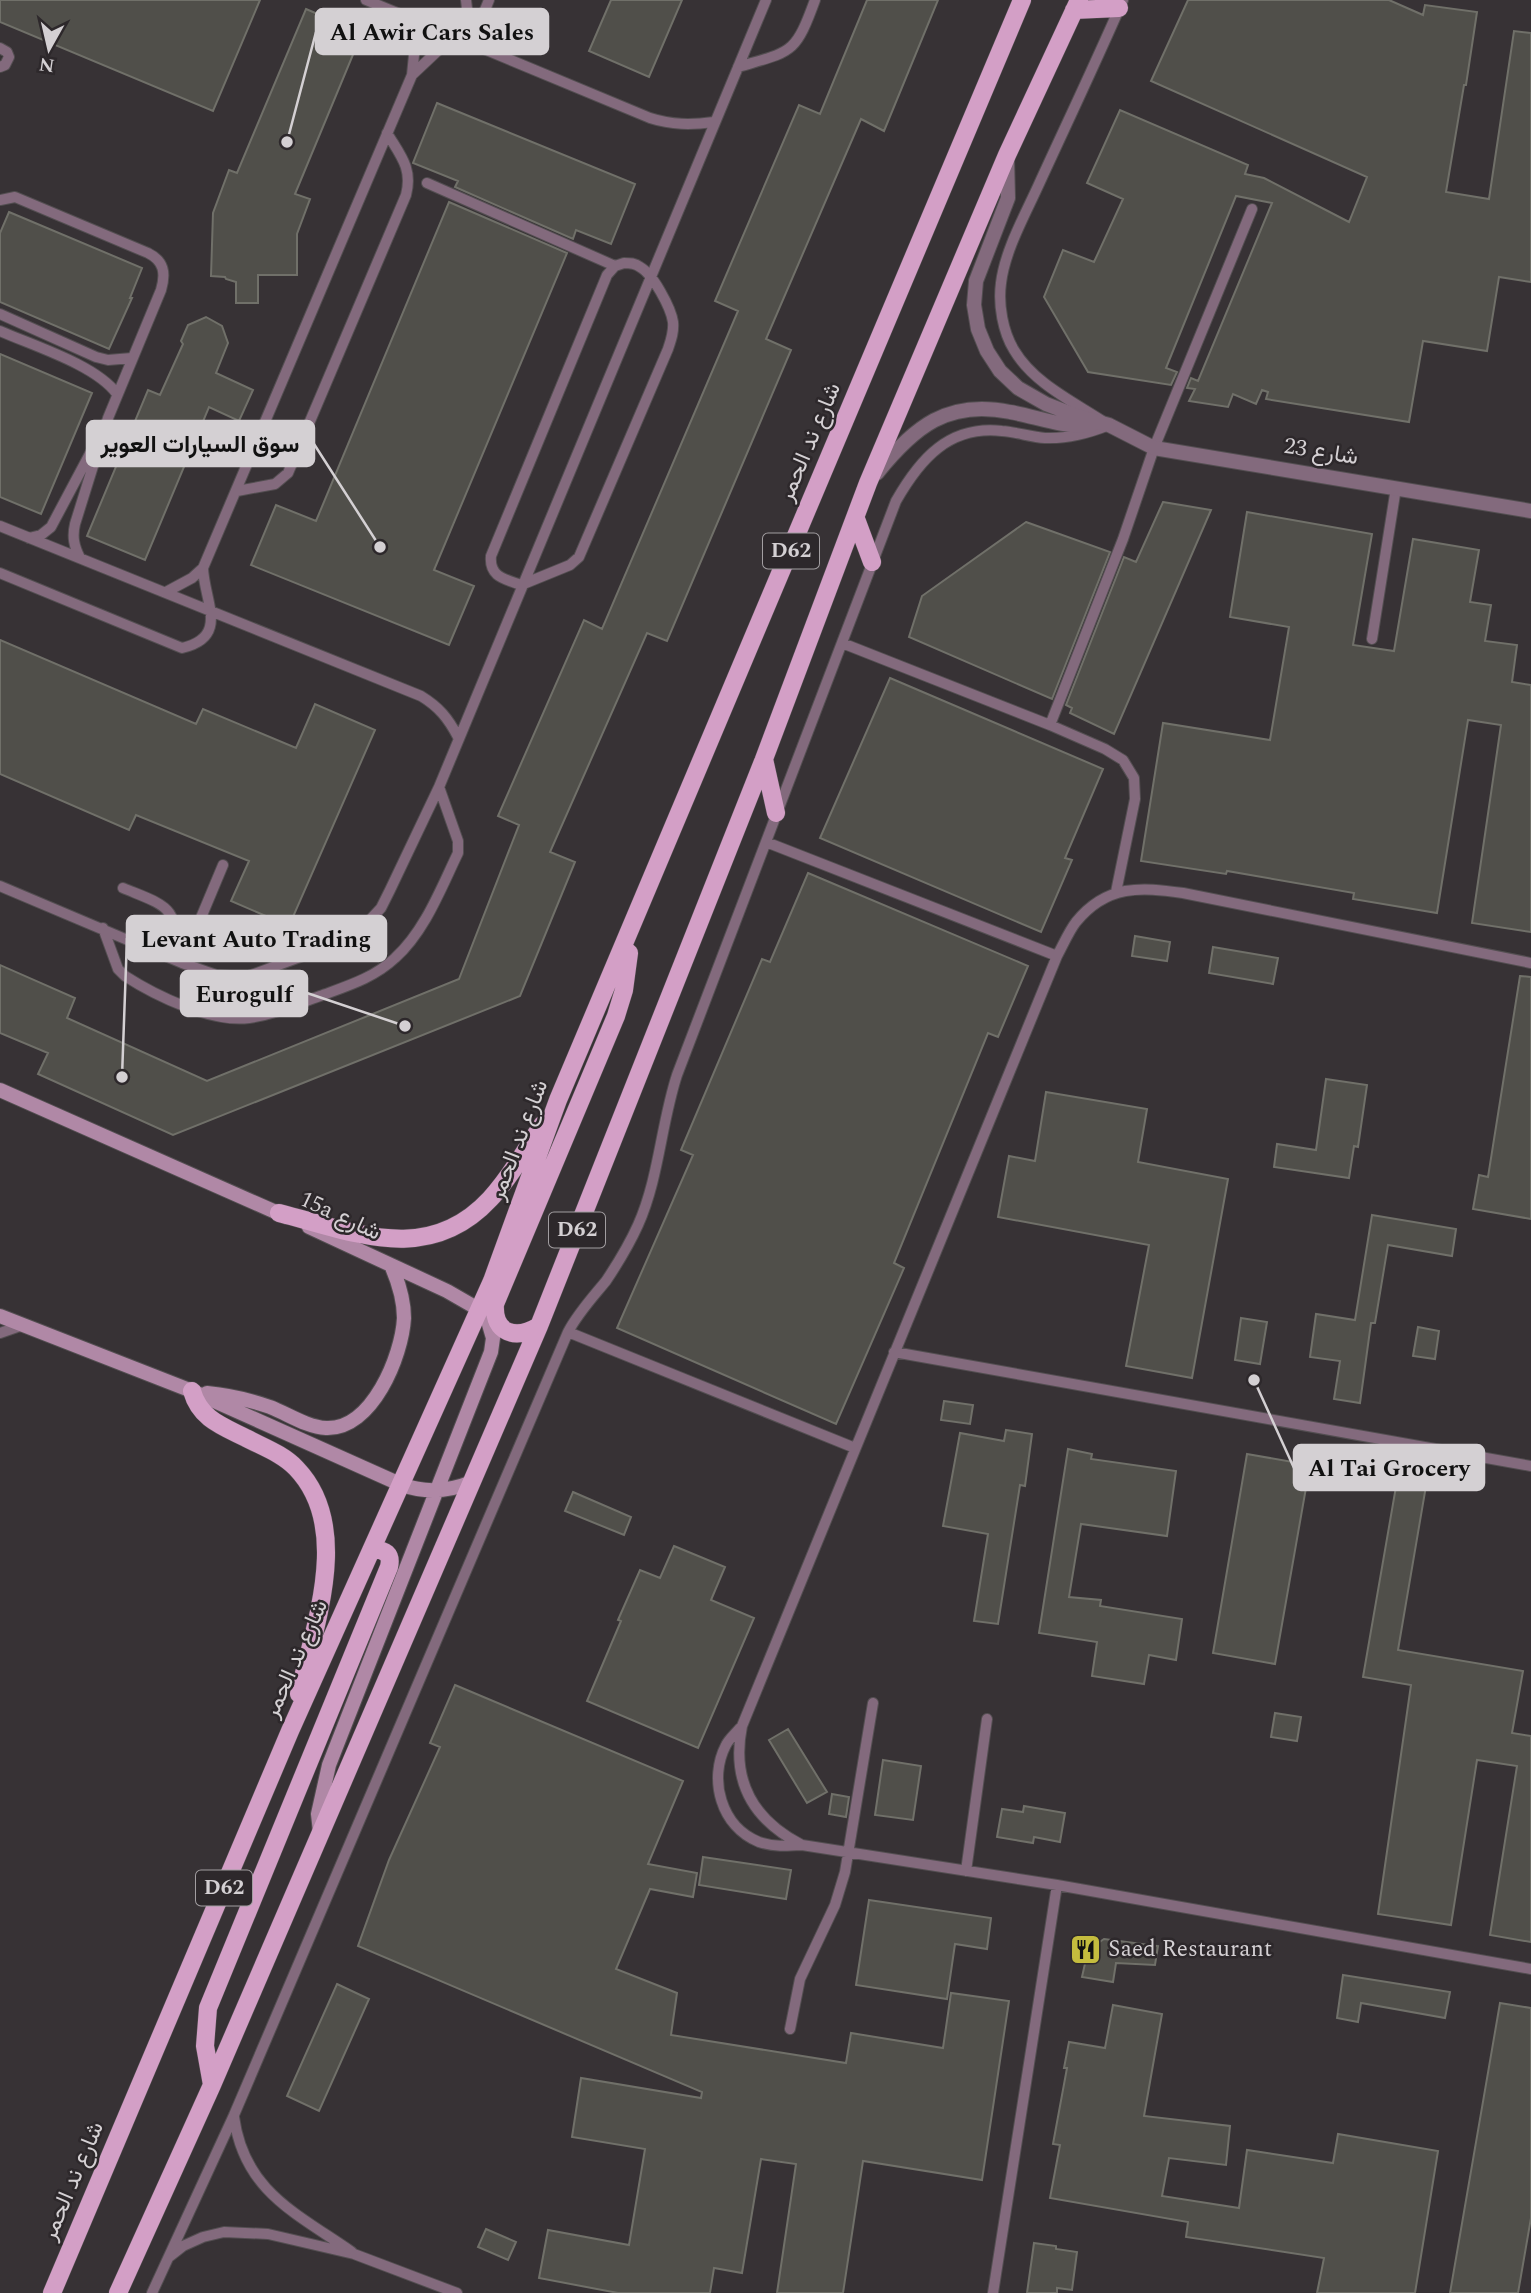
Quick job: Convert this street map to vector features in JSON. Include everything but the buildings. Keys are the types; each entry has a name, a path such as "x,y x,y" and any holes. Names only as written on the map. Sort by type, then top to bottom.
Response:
{"main road":[{"name":"شارع ند الحمر","path":"52,2293 290,1731 480,1310 558,1100 630,935 1022,0"},
{"path":"1076,5 1121,4"},
{"name":"D62","path":"118,2293 212,2085 539,1326 764,759 868,483 1007,155 1076,5"},
{"path":"856,519 872,562"},
{"path":"764,759 776,813"},
{"path":"539,1326 520,1334 511,1333 497,1322 495,1304 616,1016 629,963 630,935"},
{"name":"15a شارع","path":"0,1090 279,1213 447,1291 480,1310"},
{"path":"279,1213 390,1240 418,1239 445,1231 470,1217 491,1198 558,1100"},
{"path":"192,1391 250,1401 317,1427 337,1427 355,1420 374,1399 384,1382 400,1342 404,1317 391,1265"},
{"path":"320,1832 318,1814 329,1765 491,1352 493,1338 488,1321 480,1310"},
{"path":"0,1316 192,1391 402,1485 436,1491 449,1490 472,1482"},
{"path":"192,1391 202,1413 213,1422 279,1455 295,1466 316,1497 322,1515 327,1560 290,1731"},
{"path":"212,2085 205,2046 208,2008 389,1567 390,1558 387,1553 383,1550 372,1550"}],"street":[{"name":"شارع 23","path":"1007,155 1008,198 976,282 974,305 978,329 993,361 1018,388 1046,404 1109,425 1154,447 1531,511"},
{"name":"شارع 23","path":"868,483 913,433 934,419 958,410 985,408 1060,424 1109,425"}],"lane":[{"path":"366,0 650,118 671,124 714,122"},
{"path":"412,75 454,37 468,17 466,0"},
{"path":"471,44 489,0"},
{"path":"1,887 216,975 246,976 335,944 353,935 381,908 439,787 766,0"},
{"path":"738,67 787,51 797,43 815,0"},
{"path":"1109,425 1046,384 1028,369 1014,350 1000,306 1001,283 1022,221 1121,4"},
{"path":"0,573 182,648 196,645 207,637 211,611 203,582 203,568 412,75 413,46 407,17"},
{"path":"0,48 7,52 9,57 5,65 0,67"},
{"path":"237,491 275,484 288,473 401,207 410,183 409,171 387,133"},
{"path":"427,183 615,266"},
{"path":"0,200 15,197 22,199 148,253 161,264 164,272 161,290 108,418 75,524 73,536 80,558"},
{"path":"1049,725 1123,539 1154,447 1252,209"},
{"path":"634,263 650,275 671,312 674,324 668,349 579,557 570,565 521,585 498,577 491,567 491,556 607,275 615,266 634,263"},
{"path":"0,314 96,357 108,360 132,358"},
{"path":"0,331 93,372 117,394"},
{"path":"29,538 41,535 51,527 108,418"},
{"path":"152,2293 234,2115 568,1332 577,1315 618,1263 639,1222 653,1179 668,1103 677,1075 896,501 909,478 943,442 983,430 1000,430 1046,438 1089,433 1109,425"},
{"path":"1371,639 1396,488"},
{"path":"0,526 421,696 437,706 458,737"},
{"path":"166,592 192,578 203,568"},
{"path":"842,643 1049,725 1123,760 1134,778 1135,799 1116,892"},
{"path":"103,928 118,969 125,976 188,1008 212,1016 229,1019 268,1014 355,983 395,958 412,940 458,853 458,841 439,787"},
{"path":"766,842 1057,956"},
{"path":"182,963 223,865"},
{"path":"802,1845 781,1834 763,1817 749,1797 741,1774 737,1749 741,1726 1057,956 1076,922 1096,904 1116,892 1145,887 1531,963"},
{"path":"123,888 165,907 173,918 175,931 165,956"},
{"path":"0,1333 23,1325"},
{"path":"568,1332 855,1448"},
{"path":"894,1352 1531,1466"},
{"path":"790,2028 800,1979 835,1905 849,1853 873,1703"},
{"path":"966,1871 987,1719"},
{"path":"741,1726 726,1744 718,1765 718,1788 724,1810 738,1828 757,1841 779,1847 802,1845 1057,1885 1531,1969"},
{"path":"993,2293 1057,1885"},
{"path":"234,2115 243,2154 252,2172 265,2188 354,2254"},
{"path":"167,2259 183,2246 203,2237 224,2232 268,2234 354,2254 457,2293"}],"place":[{"name":"Al Awir Cars Sales","path":"287,142"},
{"name":"سوق السيارات العوير","path":"380,547"},
{"name":"Eurogulf","path":"405,1026"},
{"name":"Levant Auto Trading","path":"122,1077"},
{"name":"Al Tai Grocery","path":"1254,1380"},
{"name":"Saed Restaurant","path":"1085,1949"}]}
